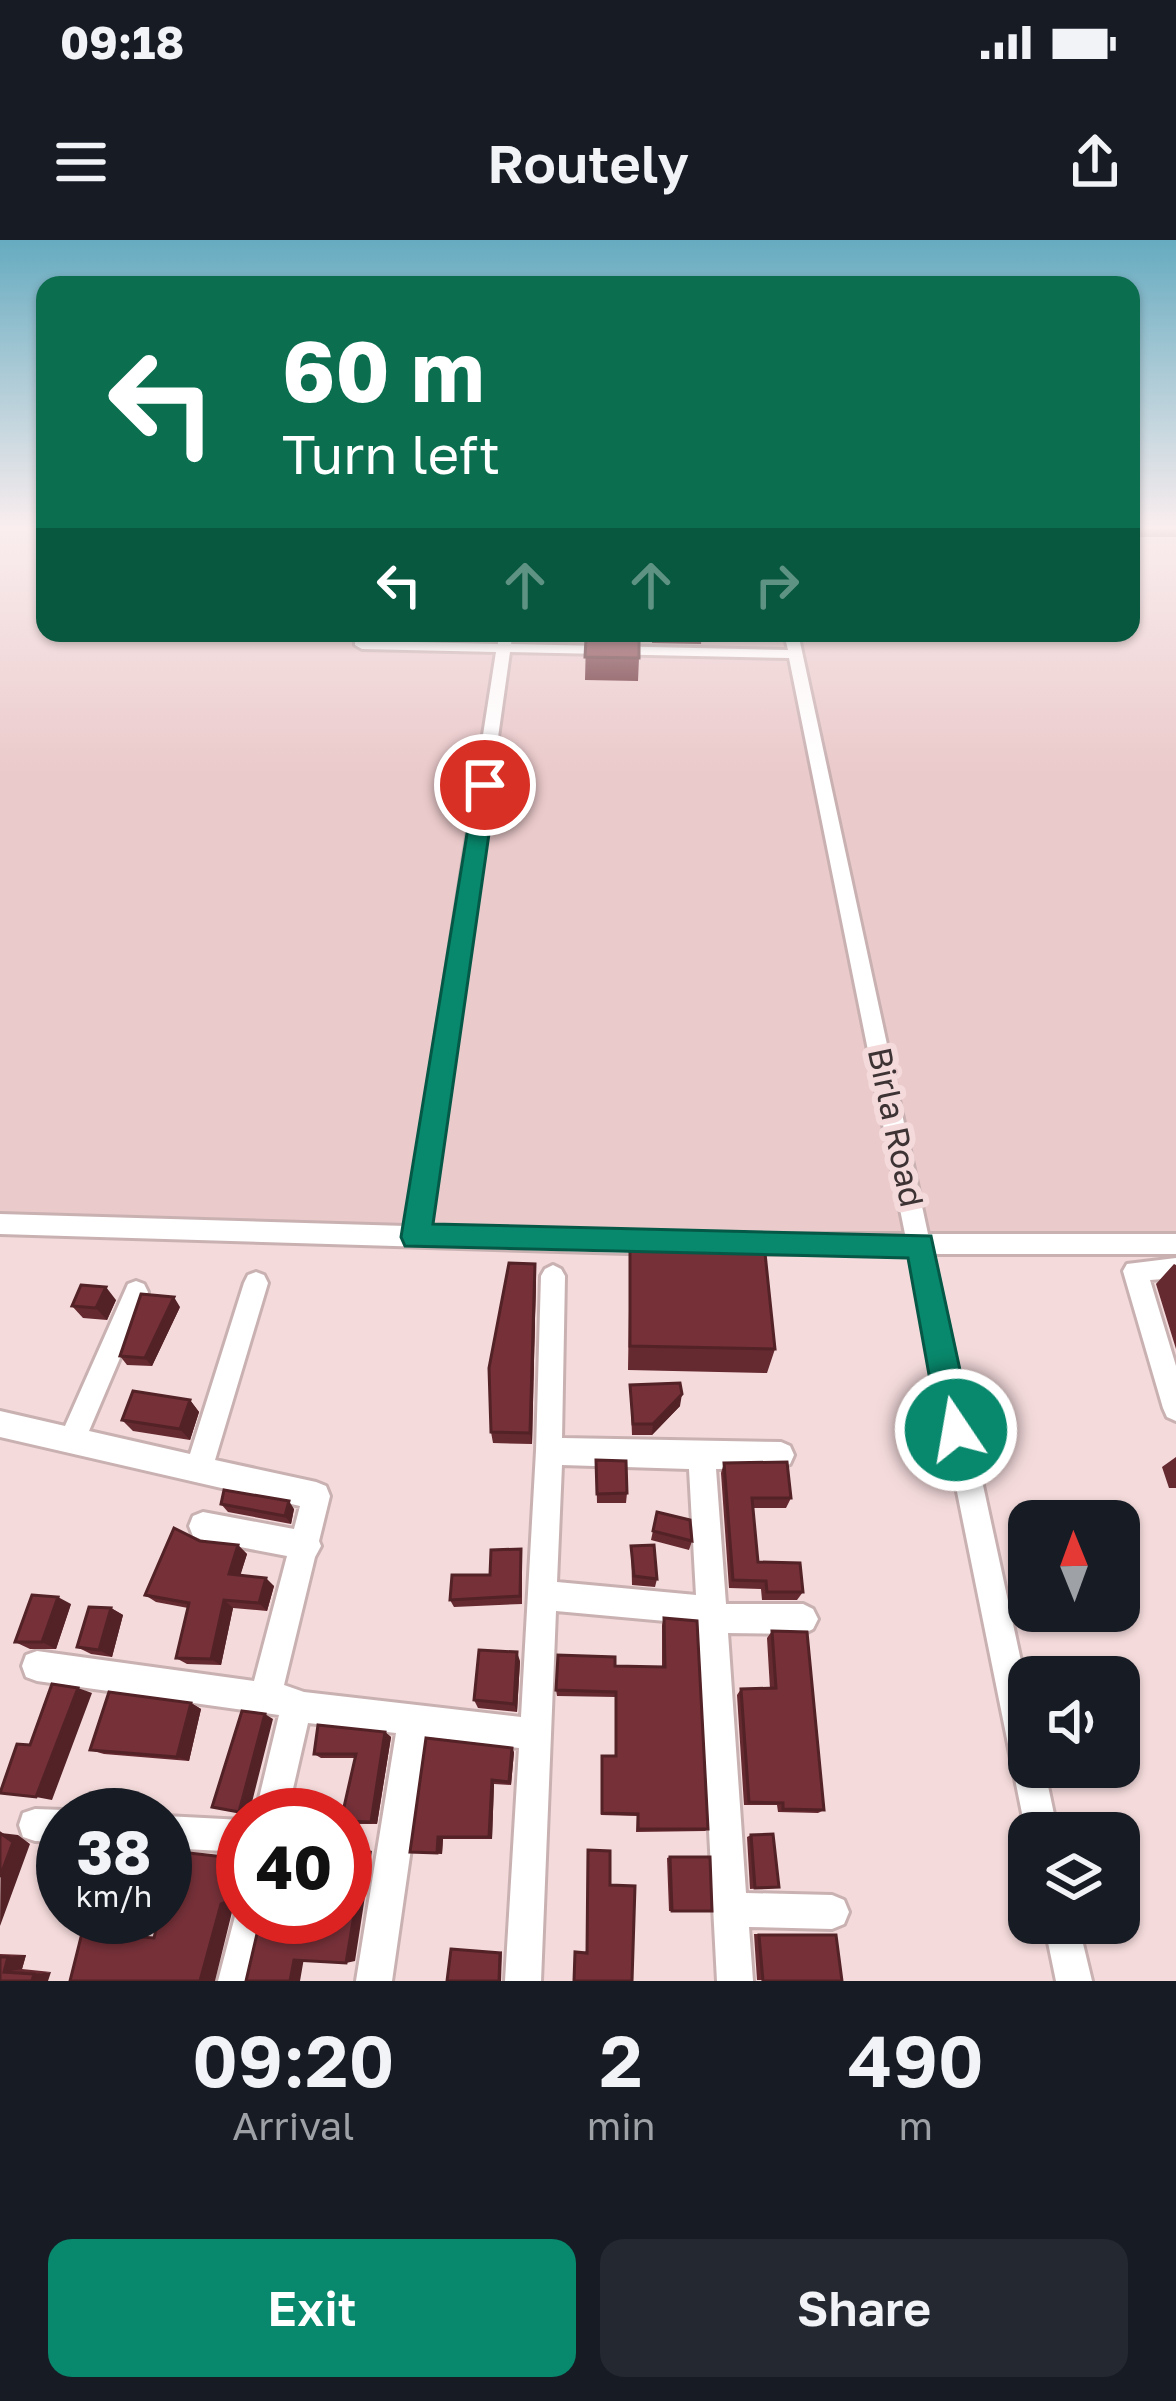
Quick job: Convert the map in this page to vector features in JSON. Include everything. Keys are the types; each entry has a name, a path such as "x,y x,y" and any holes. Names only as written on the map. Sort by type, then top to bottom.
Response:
{"street":[{"path":"360,642 468,642"},
{"path":"416,1237 504,642"},
{"path":"601,642 794,644"},
{"name":"Birla Road","path":"794,644 1038,1812"},
{"path":"0,1224 416,1237 1176,1244"},
{"path":"1176,1268 1135,1271 1176,1408"},
{"path":"524,1981 553,1276"},
{"path":"200,1466 256,1283"},
{"path":"73,1437 136,1292"},
{"path":"0,1424 312,1493 318,1505 281,1700 273,1788"},
{"path":"549,1450 781,1455"},
{"path":"702,1456 735,1981"},
{"path":"203,1526 307,1546"},
{"path":"542,1595 803,1619"},
{"path":"37,1666 536,1734"},
{"path":"374,1981 414,1720"},
{"path":"731,1910 832,1912"},
{"path":"236,1981 244,1944"},
{"path":"1066,1944 1074,1981"}],"shaded area":[{"path":"0,610 36,610 36,642 1140,642 1140,610 1176,610 1176,1237 0,1232"}],"building":[{"path":"586,642 639,642 639,658 585,657"},
{"path":"630,1250 765,1253 775,1349 630,1346"},
{"path":"509,1263 535,1264 530,1433 491,1432 489,1368"},
{"path":"81,1285 106,1287 96,1308 72,1306"},
{"path":"141,1294 174,1297 145,1358 120,1356"},
{"path":"680,1383 682,1394 653,1424 633,1424 630,1385"},
{"path":"133,1391 190,1400 180,1429 122,1420"},
{"path":"596,1460 626,1461 627,1493 597,1494"},
{"path":"787,1462 791,1498 752,1498 758,1562 800,1563 803,1592 767,1592 766,1581 733,1580 724,1463"},
{"path":"224,1490 289,1501 285,1516 221,1504"},
{"path":"657,1512 690,1520 692,1541 653,1531"},
{"path":"174,1528 200,1541 238,1545 229,1574 266,1578 259,1603 224,1600 211,1659 176,1658 189,1603 145,1595"},
{"path":"654,1545 657,1579 634,1576 631,1546"},
{"path":"521,1549 520,1596 450,1600 452,1575 490,1575 491,1550"},
{"path":"32,1595 58,1597 42,1642 15,1642"},
{"path":"89,1607 111,1608 99,1650 77,1647"},
{"path":"664,1618 697,1621 708,1829 638,1829 638,1814 602,1813 602,1756 616,1756 616,1692 556,1690 558,1655 615,1657 615,1666 665,1667"},
{"path":"772,1631 807,1632 824,1810 749,1802 741,1689 776,1688"},
{"path":"479,1650 517,1652 514,1704 474,1700"},
{"path":"52,1684 78,1688 36,1797 0,1793 17,1744 30,1745"},
{"path":"109,1692 191,1703 177,1757 90,1750"},
{"path":"242,1711 265,1714 245,1788 218,1788"},
{"path":"318,1725 385,1732 372,1816 372,1788 348,1788 356,1754 314,1754"},
{"path":"426,1738 512,1748 509,1782 492,1780 489,1837 438,1837 437,1853 410,1852"},
{"path":"0,1833 13,1842 0,1877"},
{"path":"773,1834 779,1887 755,1888 751,1835"},
{"path":"588,1850 610,1851 610,1885 635,1886 632,1981 574,1981 575,1952 587,1953"},
{"path":"192,1853 216,1856 216,1922 200,1981 70,1981 79,1944 192,1944"},
{"path":"670,1857 710,1857 712,1911 672,1911"},
{"path":"759,1935 836,1935 842,1981 763,1981"},
{"path":"255,1944 349,1944 346,1963 294,1960 290,1981 246,1981"},
{"path":"451,1949 500,1953 499,1981 447,1981"},
{"path":"0,1957 8,1957 4,1972 34,1974 32,1981 0,1981"}],"route":[{"path":"485,785 416,1237 921,1245 956,1430"}]}
